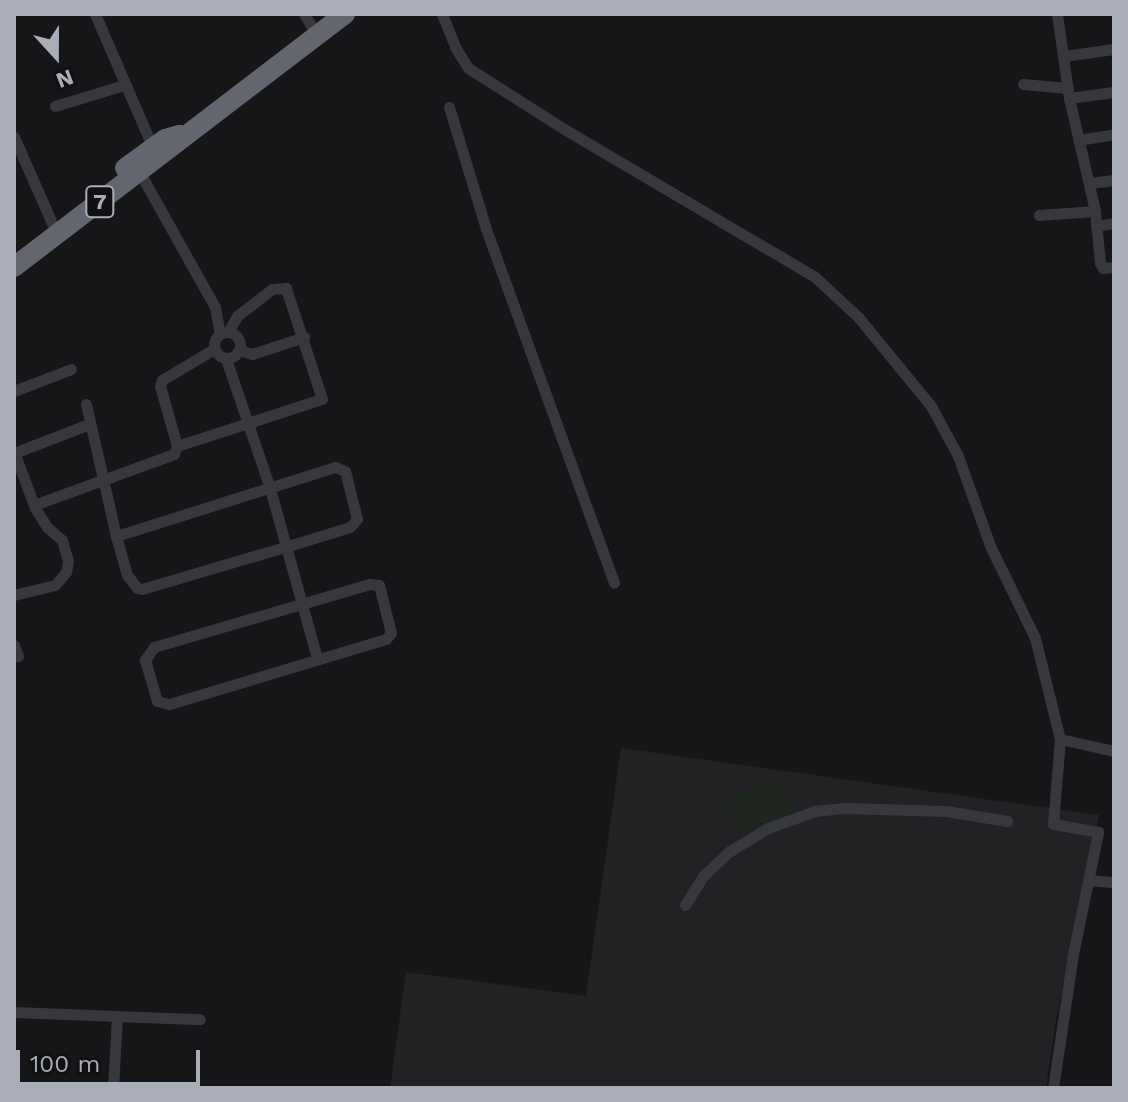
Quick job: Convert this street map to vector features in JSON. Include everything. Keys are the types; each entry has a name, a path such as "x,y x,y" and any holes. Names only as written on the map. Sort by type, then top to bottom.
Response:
{"highway":[{"name":"7","path":"14,267 345,14"},
{"path":"14,252 152,146 183,135"}],"street":[{"path":"95,14 152,146"},
{"path":"304,14 317,35"},
{"path":"442,14 455,47 468,68 577,137 814,276 859,318 940,420 966,473 991,548 1035,638 1060,739 1053,824 1098,832 1073,954 1053,1088"},
{"path":"1059,14 1068,93 1095,211 1100,263 1103,268 1114,267"},
{"path":"1064,56 1114,49"},
{"path":"1023,84 1068,93 1114,92"},
{"path":"55,106 124,85"},
{"path":"449,107 486,229 614,583"},
{"path":"1078,140 1114,134"},
{"path":"14,137 52,223"},
{"path":"140,173 215,307 224,333"},
{"path":"1089,183 1114,180"},
{"path":"1039,215 1095,211"},
{"path":"1096,226 1114,223"},
{"path":"34,505 174,454 177,446 160,386 162,380 214,349 237,316 272,289 283,286 289,291 322,399 177,446"},
{"path":"224,333 238,338 239,350"},
{"path":"239,350 252,354 304,337"},
{"path":"214,349 226,359 250,423 317,658"},
{"path":"226,359 239,350"},
{"path":"14,391 71,369"},
{"path":"86,404 101,479 116,536 129,580 142,589 356,523 345,471 335,467 269,485 116,536"},
{"path":"14,595 55,585 66,572 66,546 47,527 34,505 14,452 84,426"},
{"path":"370,584 379,585 390,637 317,658 166,704 157,701 145,660 154,647 301,603 370,584"},
{"path":"1060,739 1114,751"},
{"path":"685,905 703,876 730,851 768,828 815,811 846,808 946,811 1007,821"},
{"path":"1089,880 1114,882"},
{"path":"14,1012 200,1019"},
{"path":"113,1088 117,1017"}],"shaded area":[{"path":"621,748 1099,815 1056,1020 1046,1088 390,1088 406,972 586,996"},
{"path":"783,777 796,809 735,834 722,802"}]}
